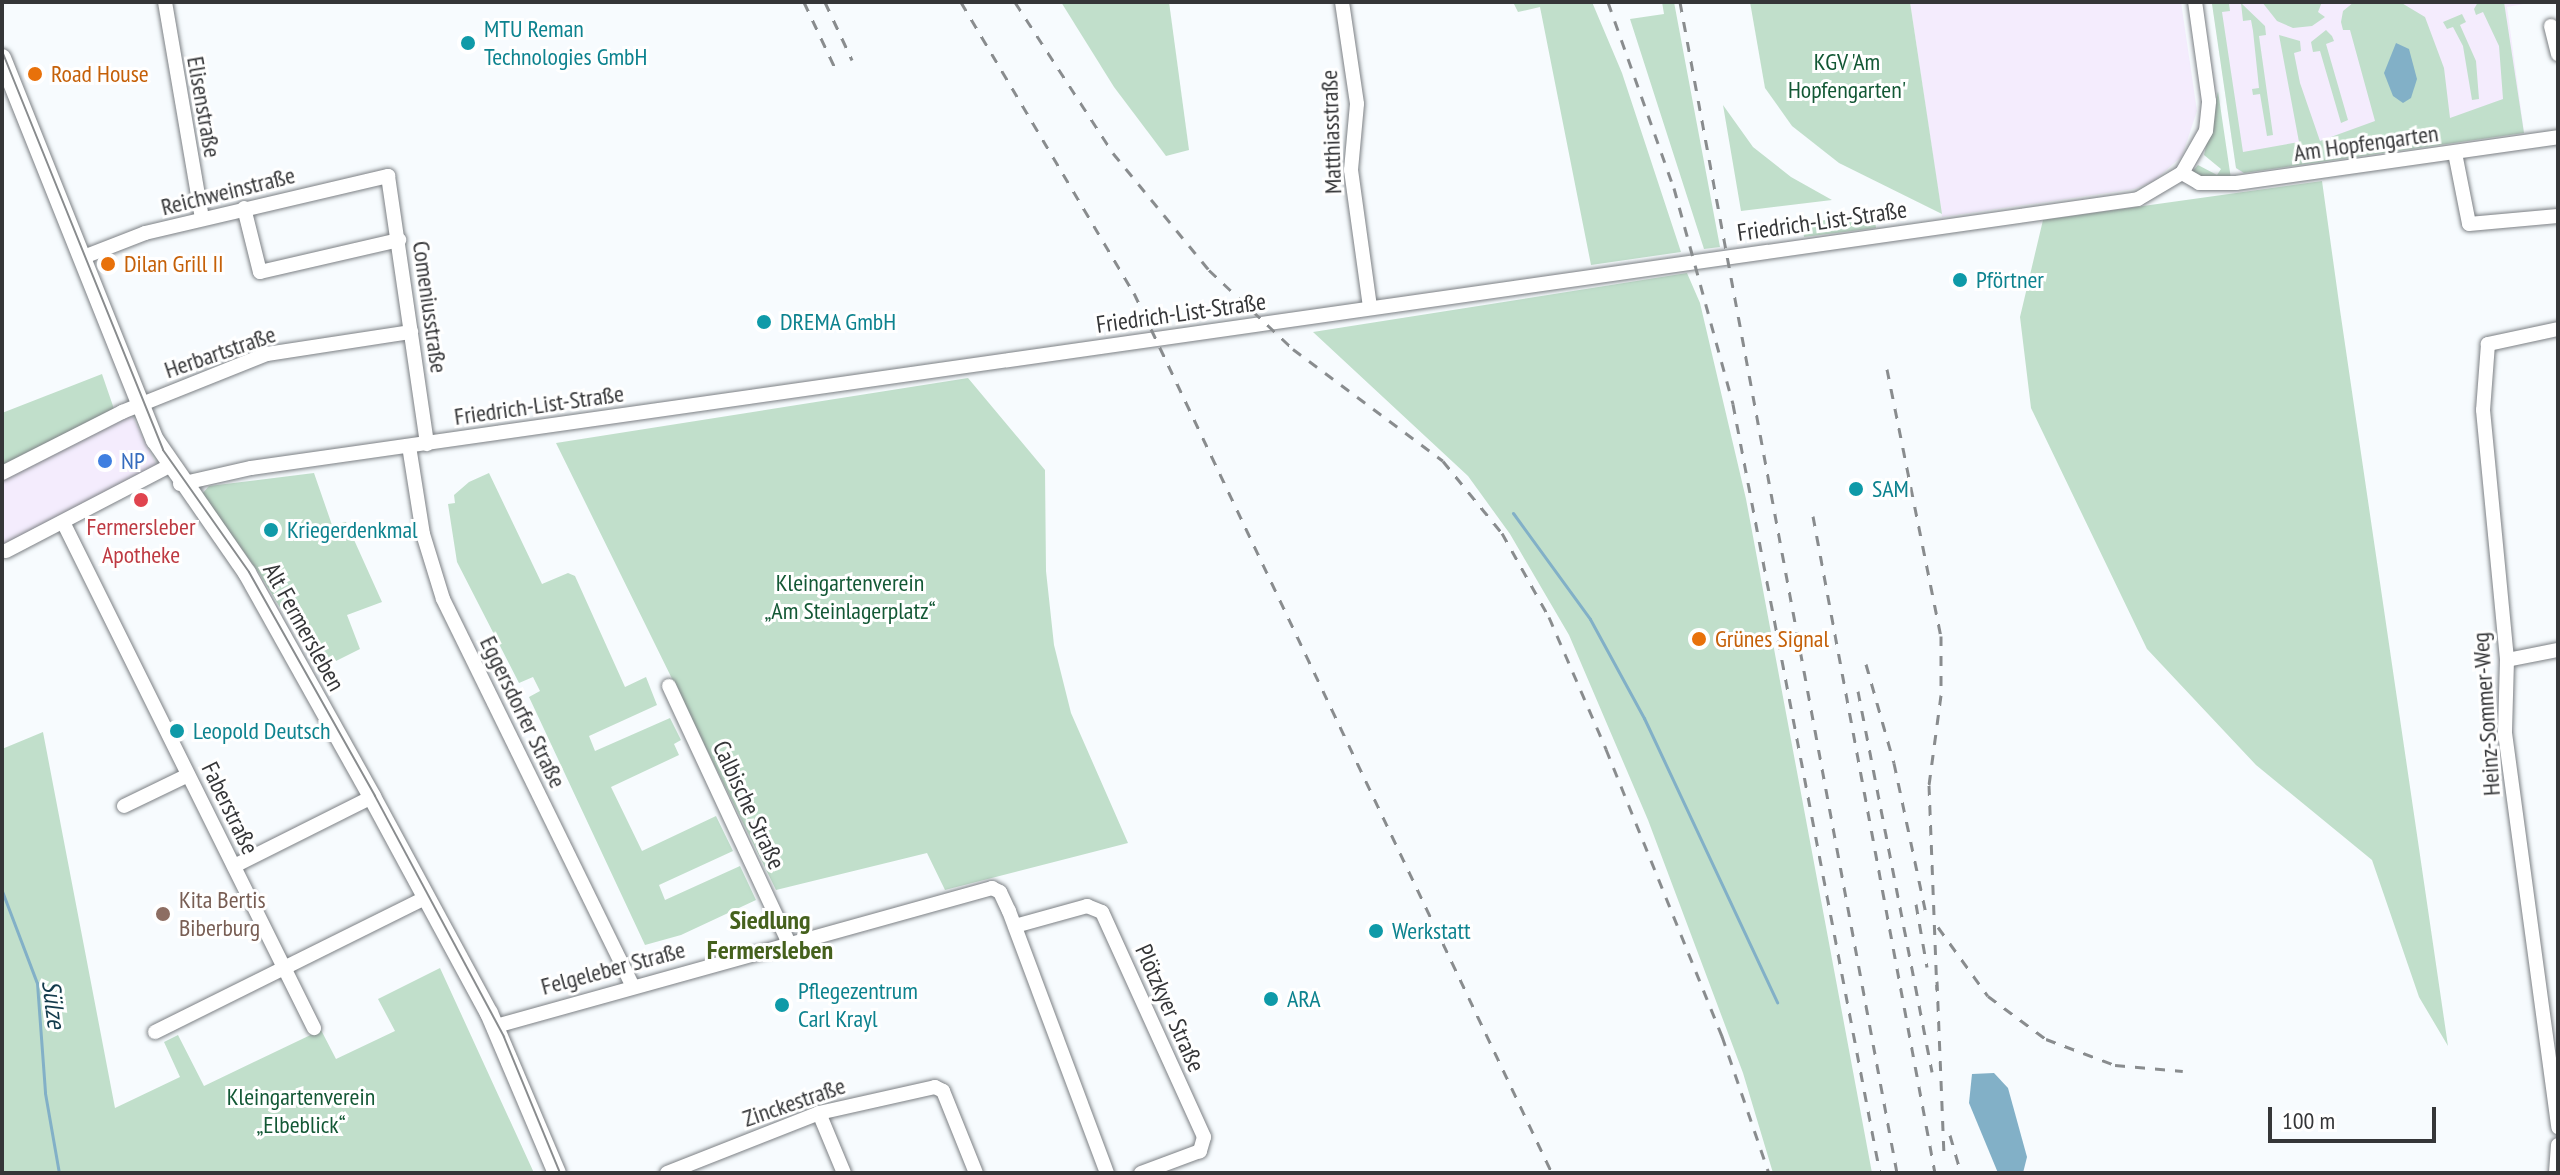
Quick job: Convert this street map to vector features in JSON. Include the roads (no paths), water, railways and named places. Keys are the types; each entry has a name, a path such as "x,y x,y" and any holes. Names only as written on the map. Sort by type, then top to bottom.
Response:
{"main road":[{"name":"Alt Fermersleben","path":"2,60 139,404 169,466 247,573 427,897 496,1026 557,1173"}],"street":[{"name":"Elisenstraße","path":"165,2 202,218"},
{"name":"Matthiasstraße","path":"1342,2 1357,104 1351,170 1370,307"},
{"path":"2182,173 2202,142 2209,114 2195,2"},
{"path":"2551,26 2558,54"},
{"name":"Am Hopfengarten","path":"2182,173 2199,183 2236,183 2558,137"},
{"path":"2455,153 2469,224 2558,216"},
{"name":"Friedrich-List-Straße","path":"180,484 209,475 2129,201 2161,190 2182,173"},
{"name":"Reichweinstraße","path":"81,258 202,218 388,176"},
{"name":"Comeniusstraße","path":"388,176 427,444"},
{"path":"244,208 260,272 399,240"},
{"name":"Heinz-Sommer-Weg","path":"2558,329 2488,344 2484,437 2507,660 2505,740 2558,1127"},
{"name":"Herbartstraße","path":"2,473 139,404 267,354 411,332"},
{"name":"Eggersdorfer Straße","path":"409,446 423,534 443,599 632,985"},
{"path":"6,551 169,466"},
{"name":"Faberstraße","path":"63,522 314,1028"},
{"path":"2507,660 2558,650"},
{"name":"Calbische Straße","path":"669,686 789,943"},
{"path":"124,806 188,775"},
{"path":"234,866 372,797"},
{"name":"Felgeleber Straße","path":"496,1026 632,985 992,888 1000,892 1015,926"},
{"path":"155,1032 427,897"},
{"name":"Plötzkyer Straße","path":"1015,926 1087,906 1102,912 1204,1137 1200,1151 1141,1173"},
{"path":"1015,926 1107,1173"},
{"name":"Zinckestraße","path":"667,1173 819,1113 939,1088 976,1173"},
{"path":"819,1113 844,1173"},
{"path":"2556,1173 2558,1145"},
{"path":"706,1157 713,1173"}],"water":[{"path":"2396,43 2409,49 2417,79 2411,98 2403,103 2393,96 2384,73"},
{"path":"1994,1073 2008,1088 2027,1157 2023,1173 1998,1173 1969,1103 1972,1074"}],"waterway":[{"path":"1513,513 1590,619 1644,718 1777,1002"},
{"name":"Sülze","path":"2,891 37,983 45,1093 59,1173"}],"tram line":[{"path":"2,51 163,450 249,572 375,796 504,1037 560,1173"}],"railway":[{"path":"804,2 837,72"},
{"path":"825,2 852,60"},
{"path":"961,2 1134,293 1552,1173"},
{"path":"1015,2 1113,153 1209,270 1293,349 1443,461 1502,533 1549,617 1606,749 1722,1036 1769,1173"},
{"path":"1608,2 1674,188 1733,404 1880,1173"},
{"path":"1680,2 1897,1173"},
{"path":"1887,369 1941,636 1941,695 1929,785 1937,990"},
{"path":"1813,516 1935,1173"},
{"path":"1866,664 1894,763 1926,914"},
{"path":"1858,691 1932,1072"},
{"path":"1916,904 1927,967"},
{"path":"1938,927 1988,996 2046,1039 2115,1065 2183,1071"},
{"path":"1937,981 1944,1157"},
{"path":"1950,1135 1961,1173"}],"place":[{"name":"MTU Reman Technologies GmbH","path":"468,43"},
{"name":"Road House","path":"35,74"},
{"name":"Dilan Grill II","path":"108,264"},
{"name":"Pförtner","path":"1960,280"},
{"name":"DREMA GmbH","path":"764,322"},
{"name":"NP","path":"105,461"},
{"name":"SAM","path":"1856,489"},
{"name":"Fermersleber Apotheke","path":"141,500"},
{"name":"Kriegerdenkmal","path":"271,530"},
{"name":"Grünes Signal","path":"1699,639"},
{"name":"Leopold Deutsch","path":"177,731"},
{"name":"Kita Bertis Biberburg","path":"163,914"},
{"name":"Werkstatt","path":"1376,931"},
{"name":"ARA","path":"1271,999"},
{"name":"Pflegezentrum Carl Krayl","path":"782,1005"}],"district":[{"name":"Siedlung Fermersleben","path":"770,935"}],"park label":[{"name":"KGV 'Am Hopfengarten'","path":"1847,76"},
{"name":"Kleingartenverein „Am Steinlagerplatz“","path":"850,597"},
{"name":"Kleingartenverein „Elbeblick“","path":"301,1111"}]}
